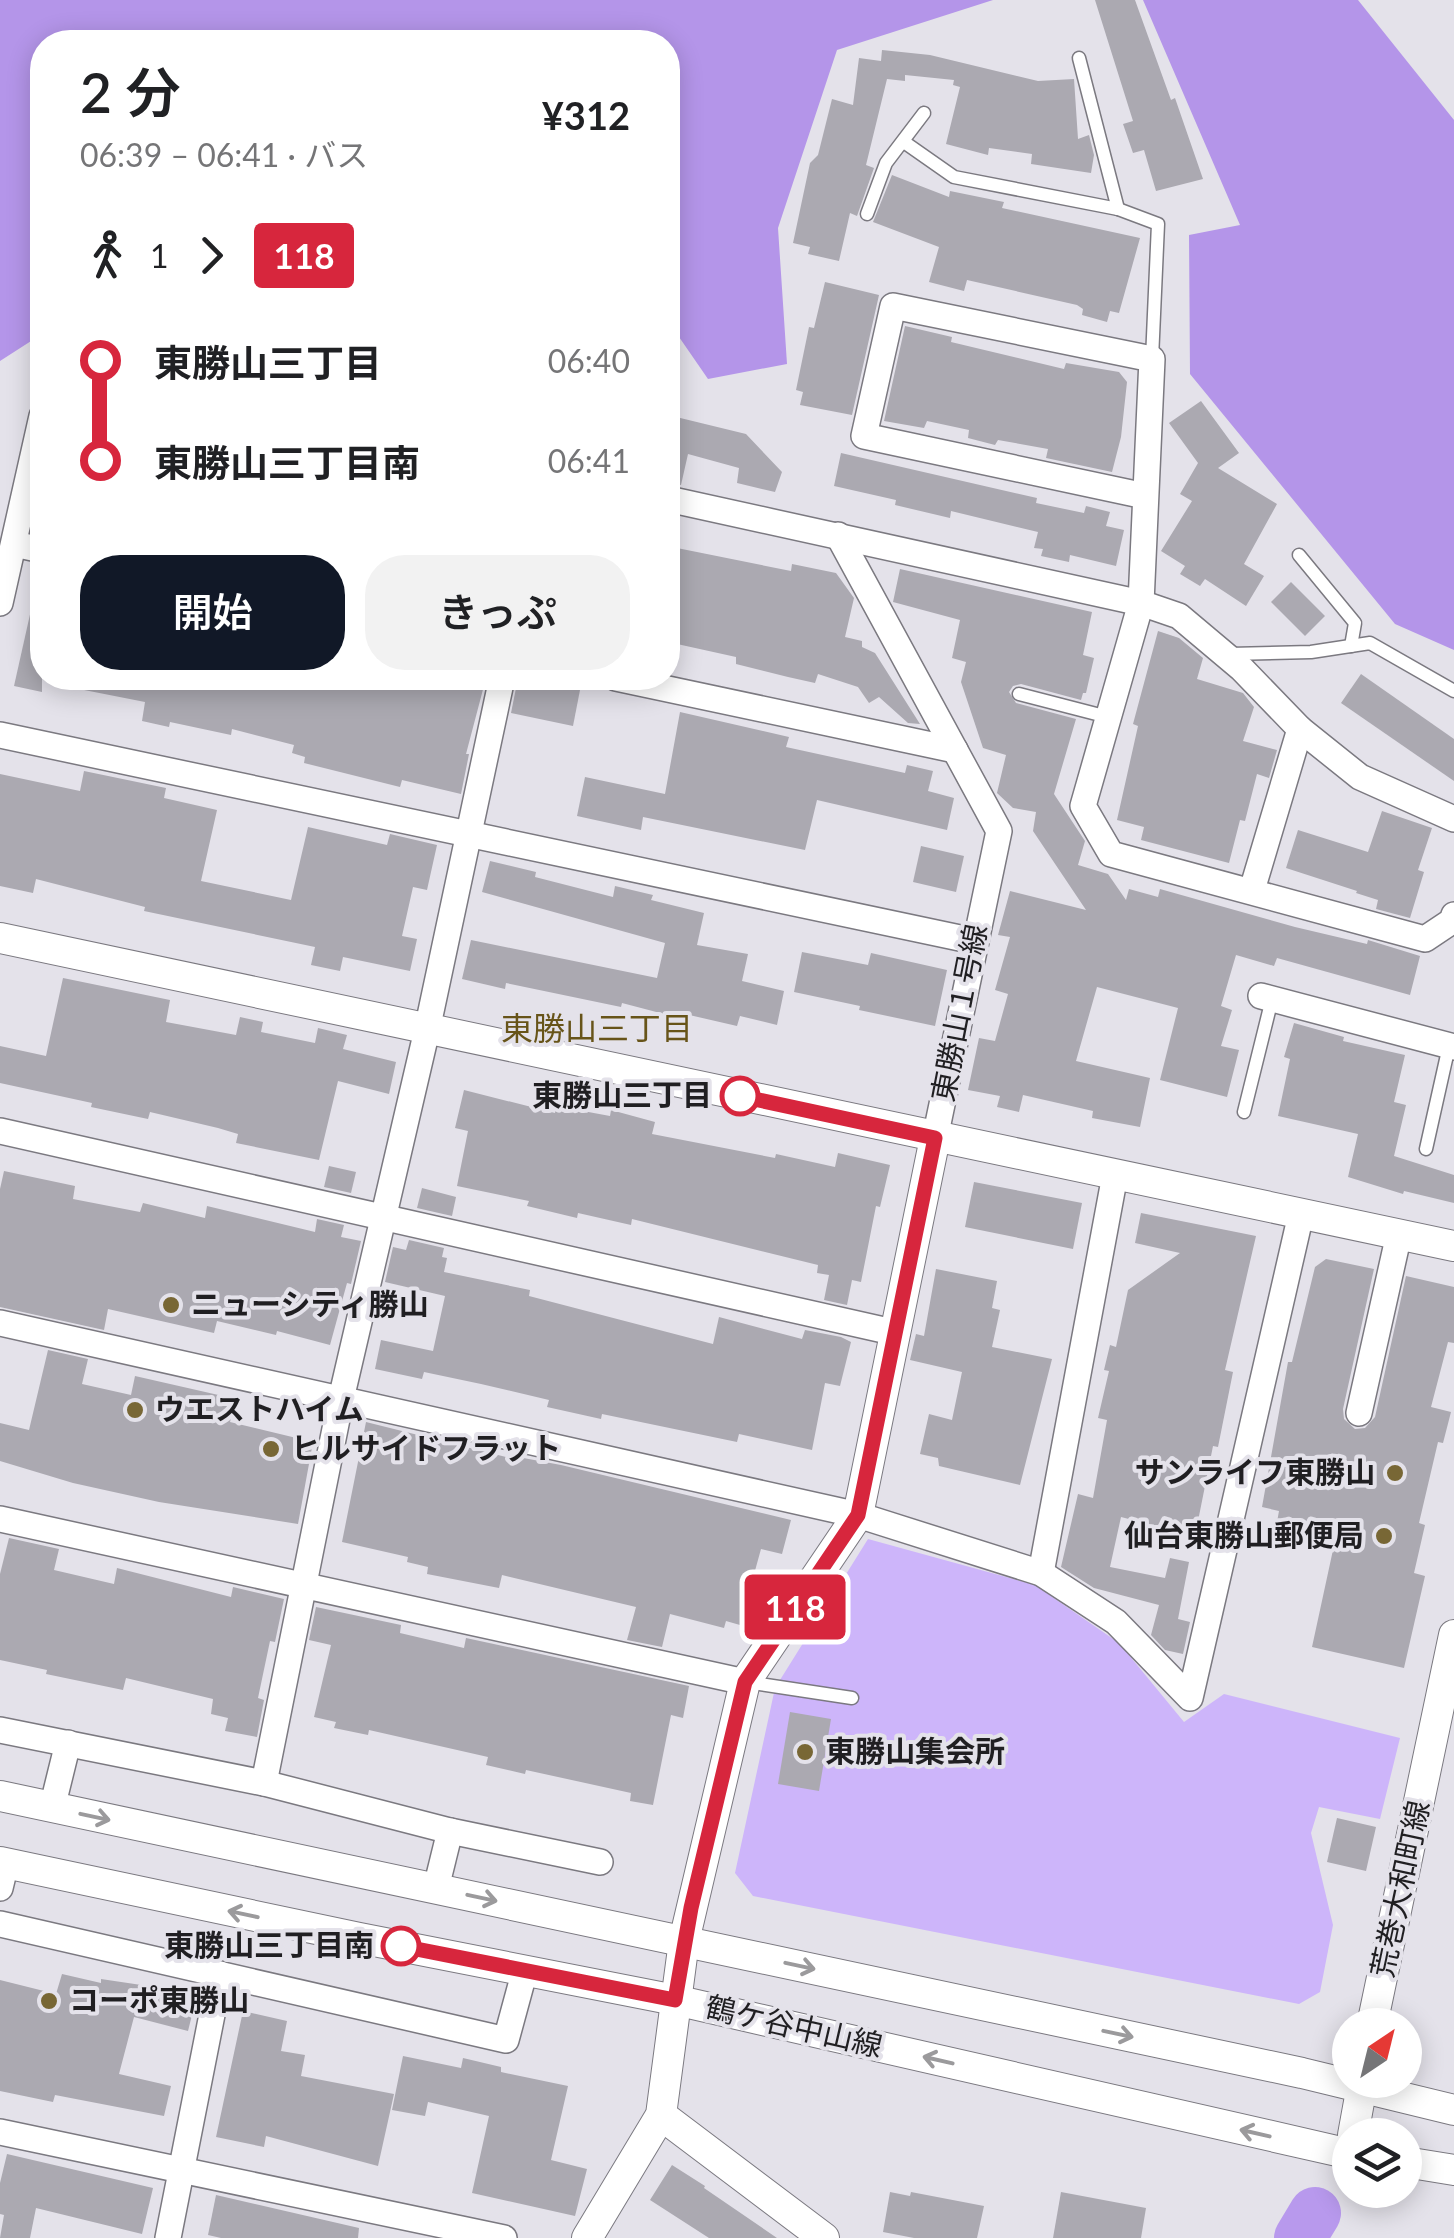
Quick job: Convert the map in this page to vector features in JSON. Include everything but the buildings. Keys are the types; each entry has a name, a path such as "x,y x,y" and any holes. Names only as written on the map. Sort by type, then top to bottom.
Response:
{"street":[{"path":"1145,496 864,436 893,306 1152,359 1141,603 1083,806 1111,854 1425,939 1452,922 1454,914"},
{"path":"0,604 30,471"},
{"path":"680,502 1141,603 1178,616 1300,730 1360,777 1454,819"},
{"name":"東勝山１号線","path":"588,2238 661,2115 684,1941 745,1682 858,1515 999,830 838,535"},
{"path":"14,544 30,547"},
{"path":"264,1783 341,1399 427,1030 499,690"},
{"path":"672,690 955,750"},
{"path":"1252,890 1300,730"},
{"path":"0,735 974,941"},
{"path":"0,938 1454,1246"},
{"path":"1267,998 1452,1047"},
{"path":"0,1132 897,1333"},
{"path":"1041,1574 1115,1176"},
{"path":"0,1323 858,1515 1041,1574 1116,1622 1190,1698 1301,1214"},
{"path":"1359,1414 1398,1234"},
{"path":"0,1519 745,1682"},
{"name":"荒巻大和町線","path":"1376,2008 1454,1636"},
{"path":"0,1730 264,1783 450,1831 600,1862"},
{"path":"52,1808 68,1744"},
{"path":"0,1796 1332,2077"},
{"path":"436,1888 450,1831"},
{"name":"鶴ケ谷中山線","path":"2,1871 675,2000 1332,2150"},
{"path":"0,1924 506,2040 525,1970"},
{"path":"168,2238 220,1974"},
{"path":"1413,2098 1454,2110"},
{"path":"661,2115 816,2236"},
{"path":"0,2132 504,2238"},
{"path":"1422,2165 1454,2170"}],"lane":[{"path":"1079,58 1118,209"},
{"path":"866,214 886,163 924,112"},
{"path":"904,142 954,177 1118,209 1158,224 1152,359"},
{"path":"1299,555 1354,623 1351,646"},
{"path":"1223,654 1311,652 1370,643 1454,691"},
{"path":"1019,694 1108,717"},
{"path":"1244,1112 1267,998"},
{"path":"1426,1148 1452,1047"},
{"path":"745,1682 852,1698"}],"shaded area":[{"path":"0,0 993,0 837,50 778,228 787,364 708,379 680,338 680,30 30,30 30,342 0,361"},
{"path":"1143,0 1358,0 1454,120 1454,650 1395,624 1190,374 1189,235 1240,225"},
{"path":"868,1539 1035,1585 1119,1643 1184,1722 1224,1694 1400,1738 1380,1819 1319,1807 1311,1833 1333,1925 1320,1992 1299,2004 753,1896 735,1873 775,1688"}],"waterway":[{"path":"1300,2238 1315,2213"}],"bus line":[{"name":"118","path":"401,1946 675,2000 691,1908 745,1682 858,1515 935,1138 740,1096"}],"place":[{"name":"東勝山三丁目","path":"740,1096"},
{"name":"ニューシティ勝山","path":"171,1305"},
{"name":"ウエストハイム","path":"135,1410"},
{"name":"ヒルサイドフラット","path":"271,1449"},
{"name":"サンライフ東勝山","path":"1395,1473"},
{"name":"仙台東勝山郵便局","path":"1384,1536"},
{"name":"東勝山集会所","path":"805,1752"},
{"name":"東勝山三丁目南","path":"401,1946"},
{"name":"コーポ東勝山","path":"49,2001"}],"district":[{"name":"東勝山三丁目","path":"597,1029"}]}
